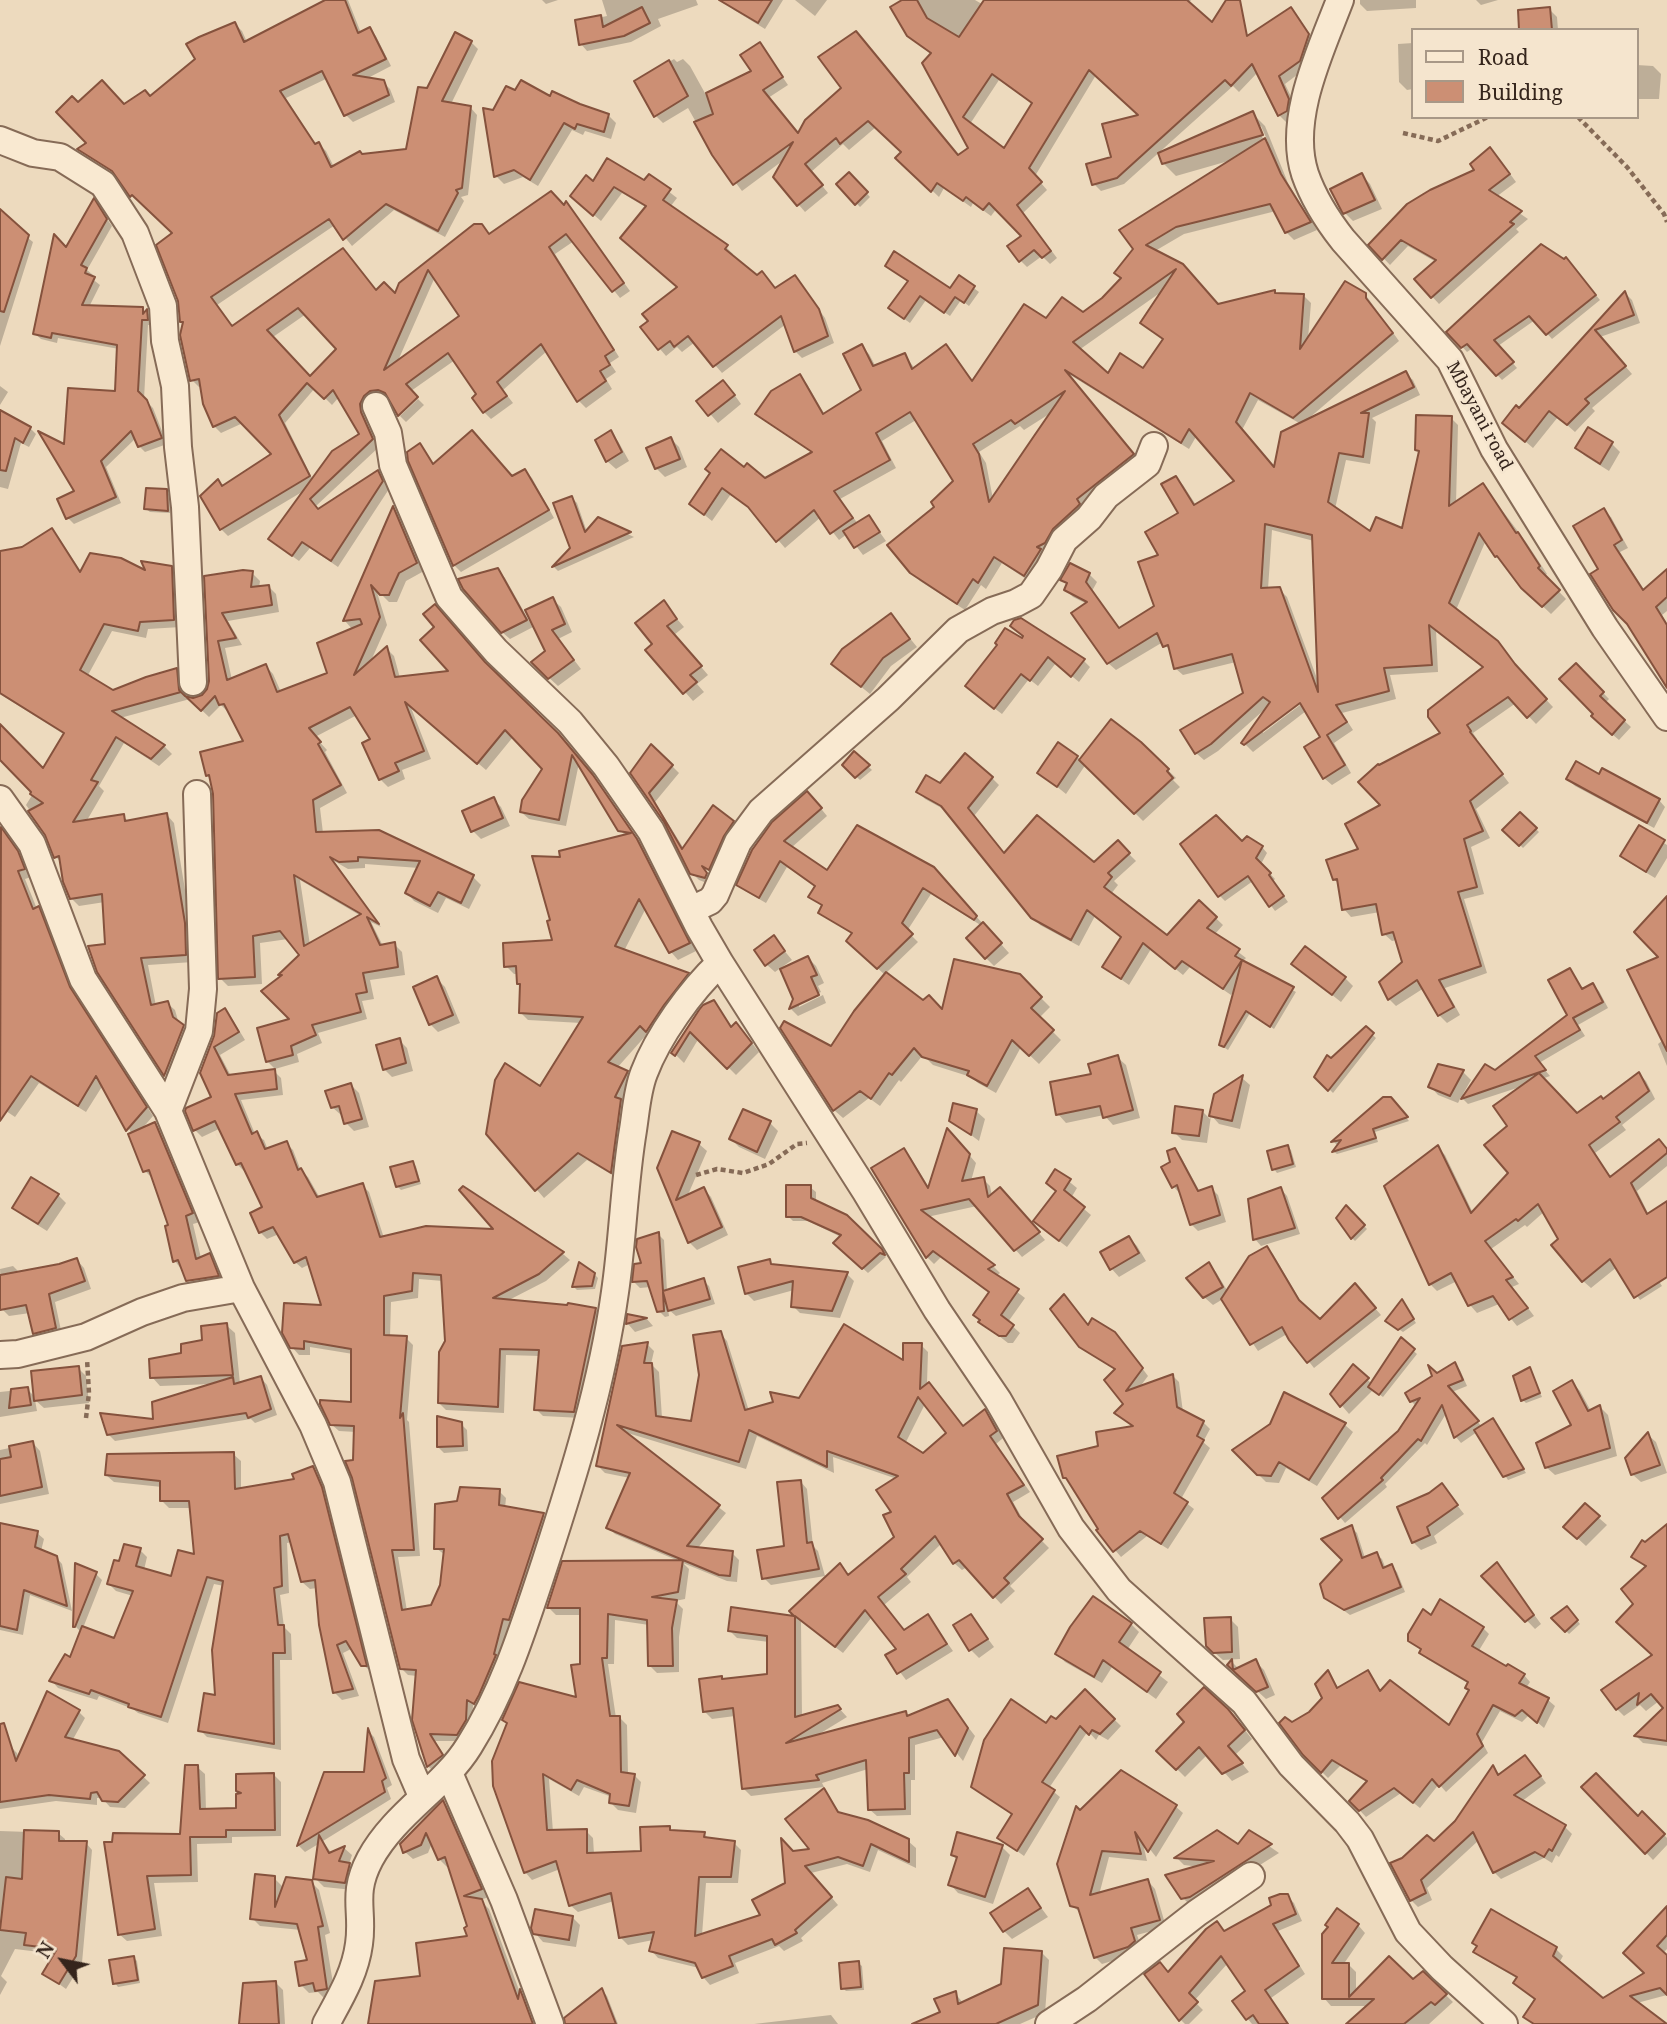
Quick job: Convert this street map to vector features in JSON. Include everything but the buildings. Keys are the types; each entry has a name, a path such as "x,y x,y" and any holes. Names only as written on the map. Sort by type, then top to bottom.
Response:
{"street":[{"name":"Mbayani road","path":"1340,0 1303,109 1301,153 1305,173 1331,224 1343,240 1450,360 1494,449 1605,628 1667,717"},
{"path":"0,140 33,153 61,157 103,184 135,233 163,306 165,341 175,386 185,507 193,682"},
{"path":"376,406 388,433 393,465 449,597 496,651 570,722 606,765 651,831 720,963 937,1310 998,1401 1053,1499 1102,1570 1126,1597 1244,1702 1291,1765 1360,1839 1408,1932 1442,1968 1504,2024"},
{"path":"691,910 710,901 715,895 738,842 761,811 888,699 958,630 992,611 1031,595 1068,536 1089,518 1106,496 1147,464 1154,446"},
{"path":"168,1111 199,1031 203,989 197,793"},
{"path":"0,799 32,844 83,979 168,1111 241,1288 324,1447 337,1482 406,1759 422,1796"},
{"path":"326,2024 357,1960 360,1939 358,1896 362,1876 386,1835 422,1796 449,1773 469,1747 494,1701 521,1637 568,1495 595,1398 613,1308 628,1164 637,1099 644,1073 660,1041 681,1009 707,975 720,963"},
{"path":"0,1355 18,1354 86,1337 142,1312 183,1298 241,1288"},
{"path":"449,1773 504,1900 550,2024"},
{"path":"1049,2024 1087,1999 1187,1920 1251,1876"}],"path":[{"path":"1403,133 1438,141 1484,119"},
{"path":"1580,119 1627,167 1664,214 1667,222"},
{"path":"696,1175 717,1169 743,1173 769,1164 797,1144 832,1140"},
{"path":"86,1337 89,1384 86,1418"}]}
